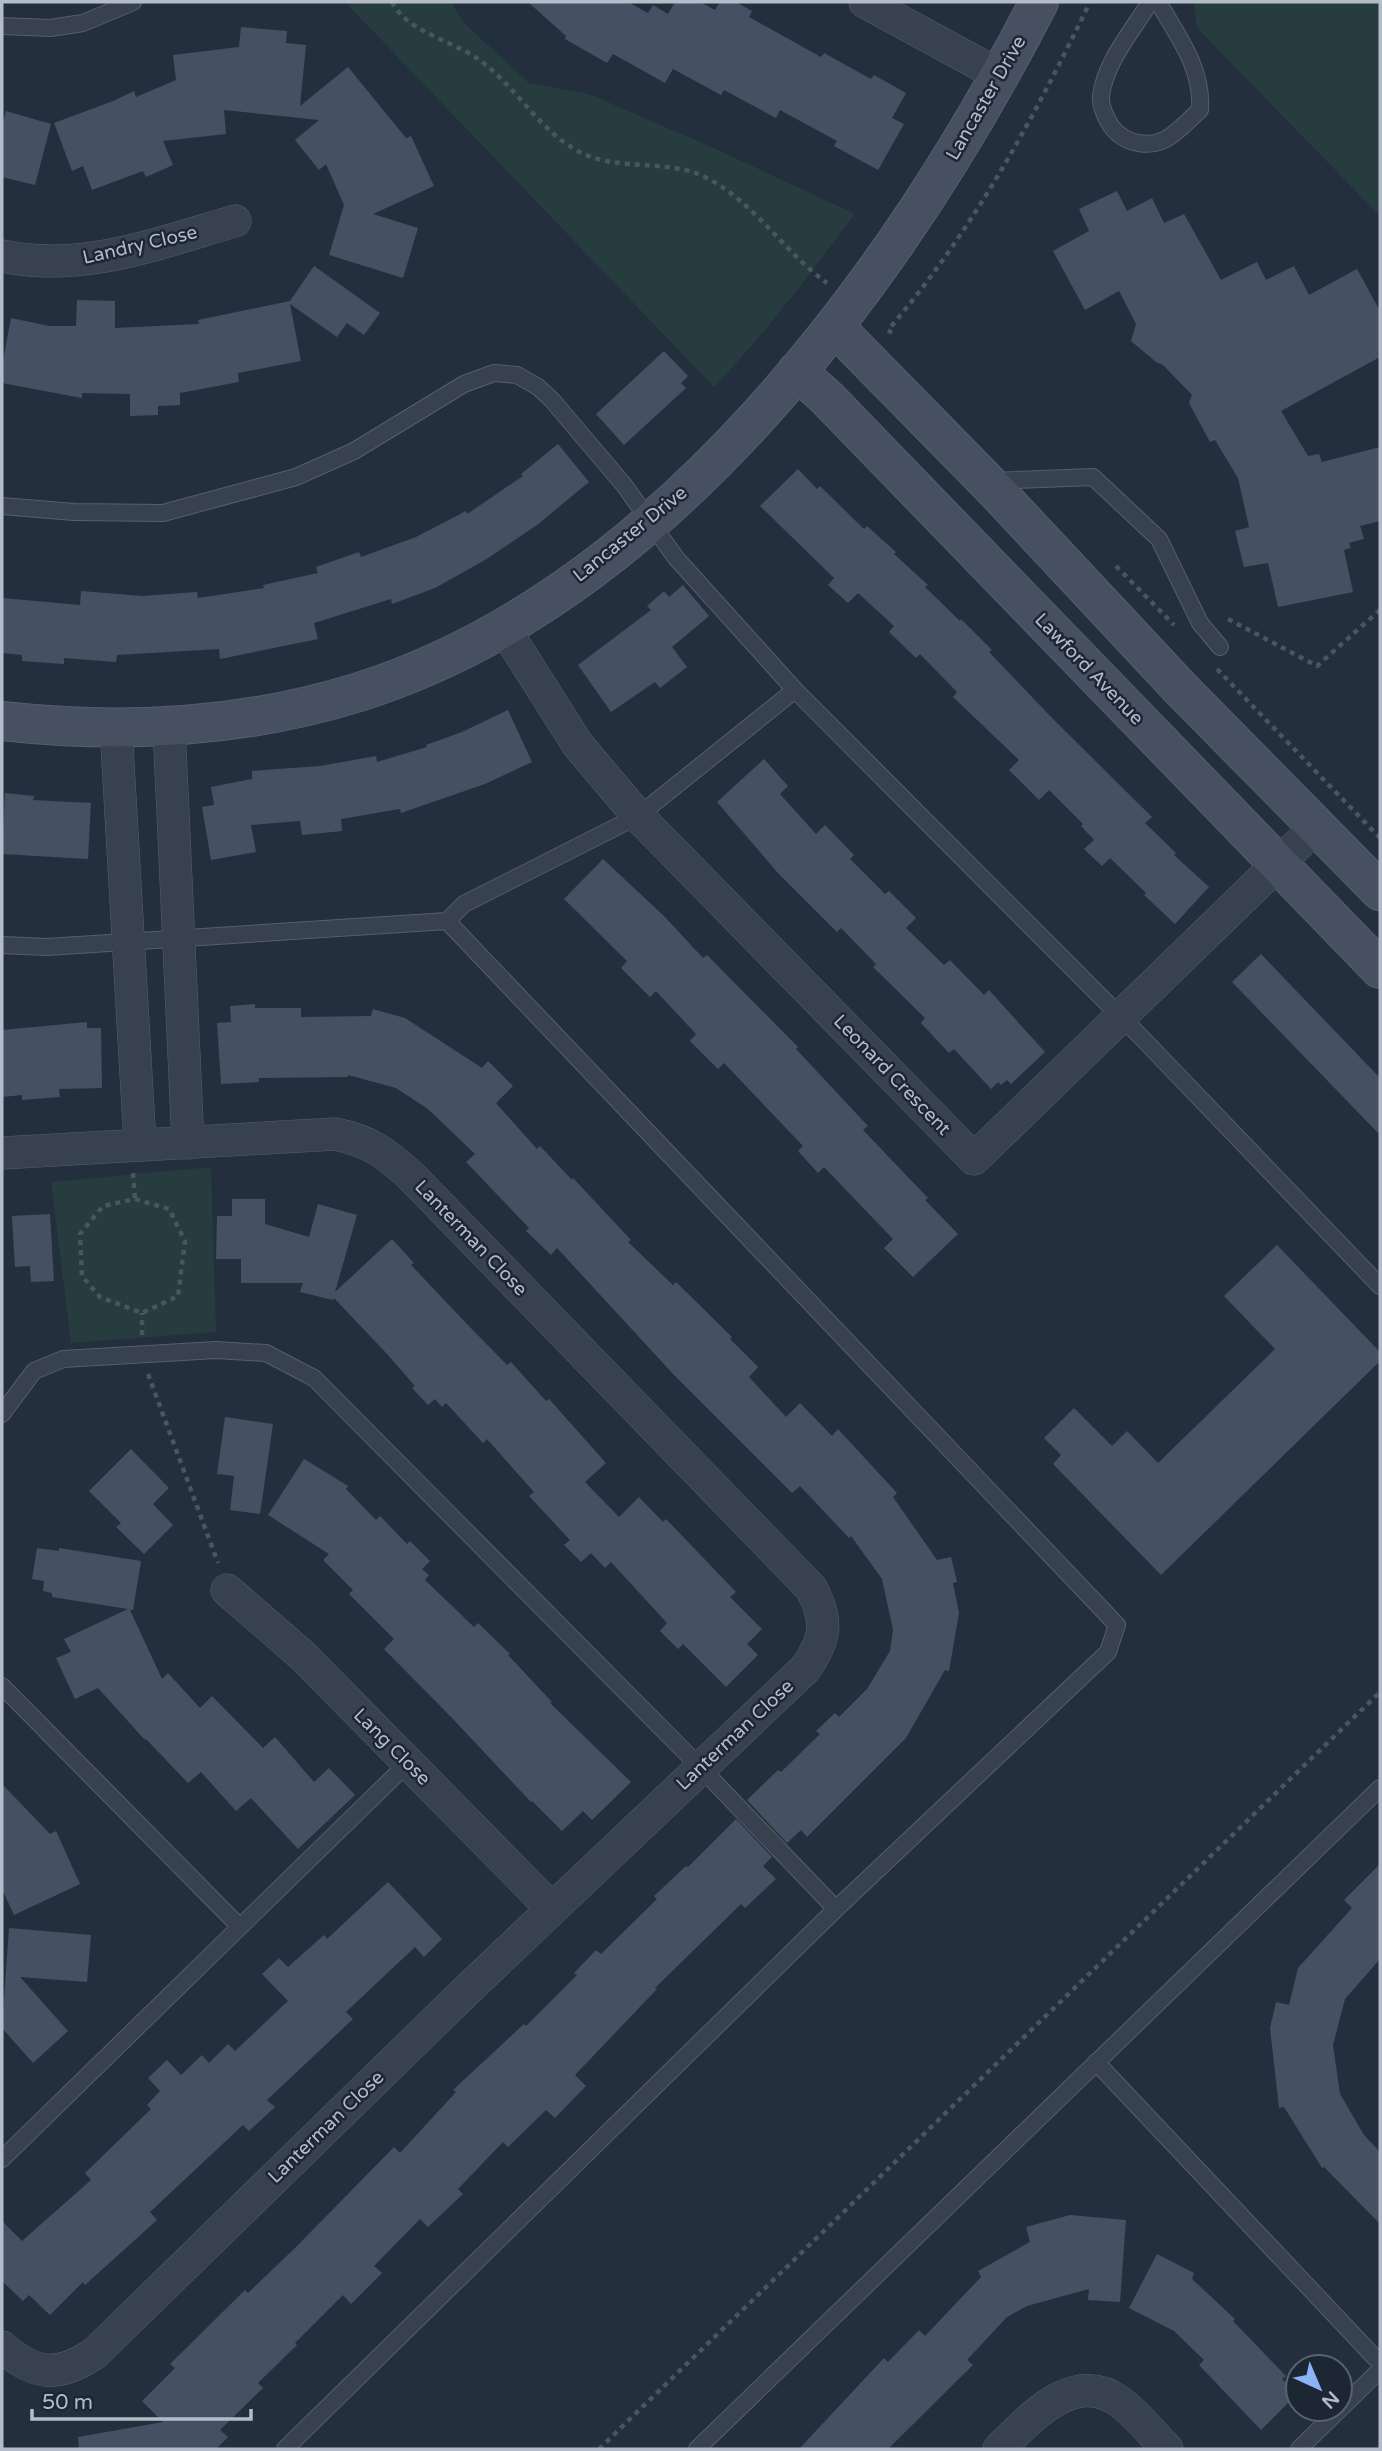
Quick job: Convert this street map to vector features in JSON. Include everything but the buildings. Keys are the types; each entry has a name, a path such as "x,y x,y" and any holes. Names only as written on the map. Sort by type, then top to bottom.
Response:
{"street":[{"path":"865,2 1001,76"},
{"name":"Lancaster Drive","path":"2,721 64,728 116,728 169,726 272,714 359,692 444,659 504,628 557,593 649,523 750,425 834,326 899,239 958,150 1001,76 1039,2"},
{"name":"Landry Close","path":"2,256 62,262 97,258 235,221"},
{"path":"834,326 986,481 1181,689 1380,891"},
{"name":"Lawford Avenue","path":"797,371 827,398 1380,969"},
{"name":"Leonard Crescent","path":"504,628 578,745 638,816 974,1159 1317,826"},
{"path":"169,726 188,1143"},
{"path":"116,728 137,1158"},
{"name":"Lanterman Close","path":"2,1153 137,1158 188,1143 335,1135 355,1138 382,1150 412,1177 811,1588 820,1605 824,1623 822,1639 805,1669 552,1909 95,2353 75,2367 40,2370 24,2363 2,2347"},
{"name":"Lang Close","path":"228,1590 304,1657 552,1909"},
{"path":"999,2449 1038,2412 1057,2399 1076,2392 1095,2392 1122,2403 1167,2449"}],"lane":[{"path":"2,26 50,28 83,23 133,2"},
{"path":"1150,2 1106,74 1101,99 1107,120 1119,137 1135,144 1170,138 1200,110 1201,90 1193,62 1158,2"},
{"path":"2,506 74,512 163,513 229,497 296,477 354,451 464,384 494,373 517,375 538,387 552,400 624,485 676,558 795,690 1121,1017 1380,1286"},
{"path":"986,481 1093,477 1160,539 1200,623 1220,647"},
{"path":"2,945 47,947 447,921 464,904 638,816 795,690"},
{"path":"285,2449 836,1909 1108,1652 1117,1625 447,921"},
{"path":"2,1414 34,1371 63,1359 216,1350 266,1353 314,1378 836,1909"},
{"path":"2,1686 240,1927"},
{"path":"2,2159 408,1763"},
{"path":"697,2449 1096,2062 1378,1796"},
{"path":"1096,2062 1380,2363"},
{"path":"1299,2449 1380,2370"}],"path":[{"path":"392,2 415,26 475,57 508,84 534,115 581,153 609,162 677,169 705,176 752,210 777,237 830,285"},
{"path":"898,339 888,330 929,279 1009,160 1035,114 1090,2"},
{"path":"1110,560 1178,630"},
{"path":"1221,616 1317,666 1380,610"},
{"path":"1208,660 1380,838"},
{"path":"135,1199 137,1158"},
{"path":"135,1199 169,1209 185,1241 178,1296 142,1313 100,1297 82,1276 80,1234 103,1206 135,1199"},
{"path":"142,1313 141,1354 228,1590"},
{"path":"599,2449 1380,1692"}],"green space":[{"path":"345,2 451,2 463,22 529,83 589,94 855,214 770,324 714,387"},
{"path":"1194,2 1380,2 1380,216 1197,28"},
{"path":"211,1167 216,1332 71,1343 51,1182"}]}
